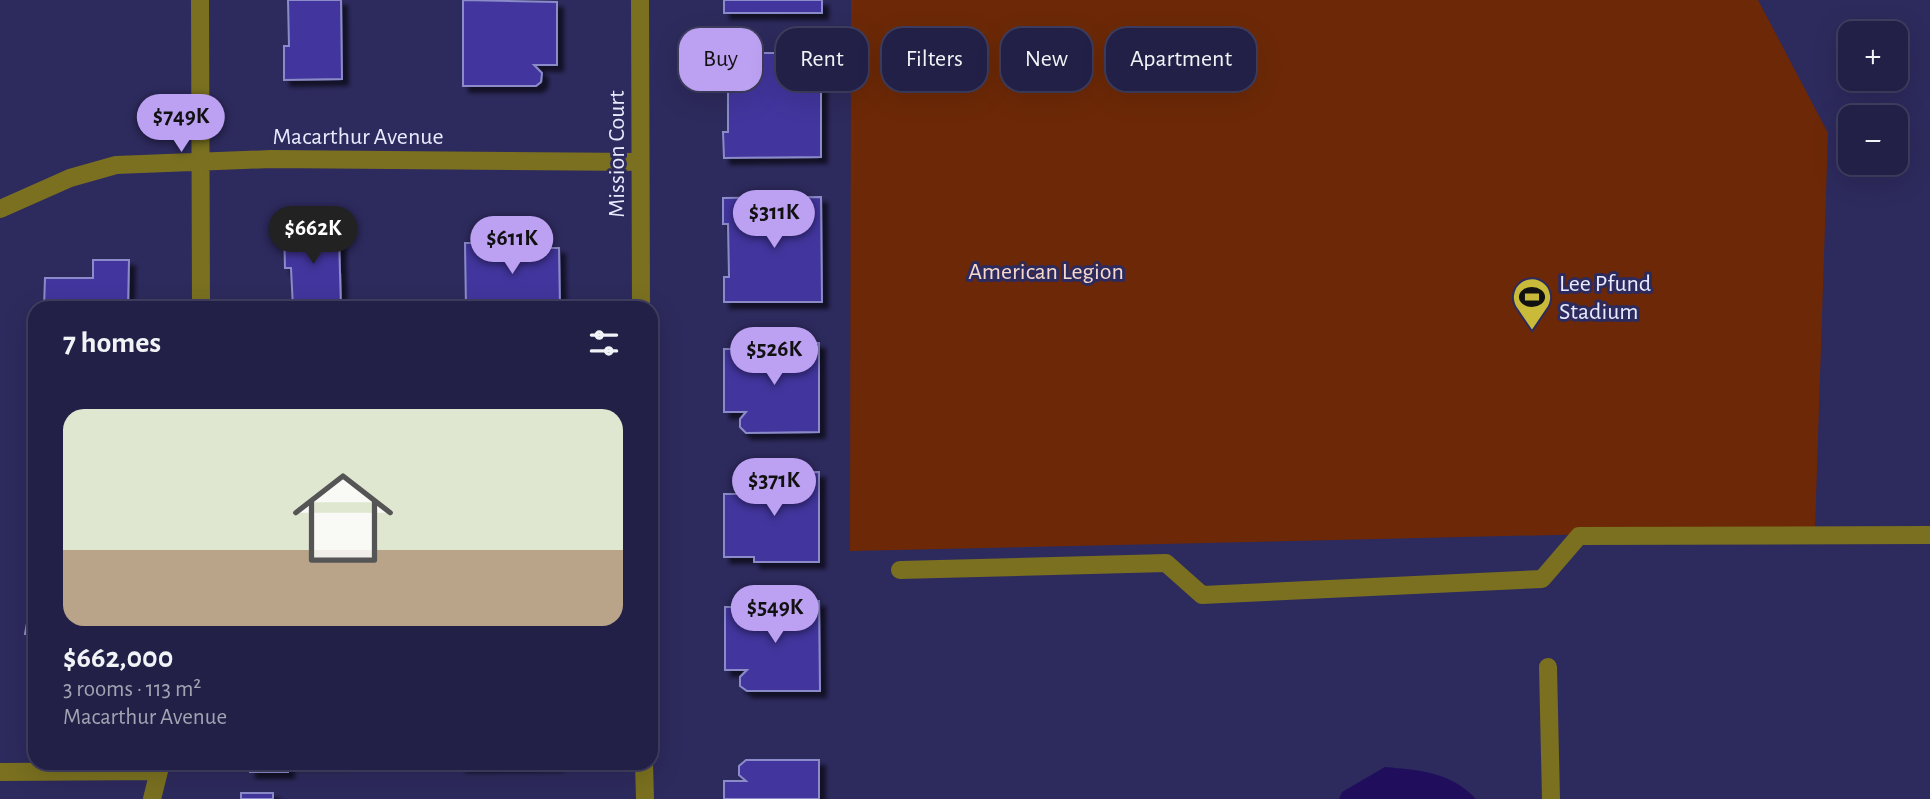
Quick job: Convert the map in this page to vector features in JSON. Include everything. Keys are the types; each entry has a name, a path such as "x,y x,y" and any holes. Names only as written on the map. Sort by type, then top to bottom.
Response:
{"street":[{"path":"200,0 201,301"},
{"name":"Mission Court","path":"640,0 641,301"},
{"name":"Macarthur Avenue","path":"0,209 71,178 116,165 200,162 640,162"},
{"path":"900,570 1166,563 1202,596 1542,579 1579,536 1930,535"},
{"path":"1548,667 1551,799"},
{"path":"0,772 64,770"},
{"path":"152,799 159,770"},
{"path":"644,770 645,799"}],"green space":[{"name":"Lee Pfund Stadium","path":"851,0 1758,0 1828,133 1815,529 850,551 851,91 868,91 868,28 851,28"}],"shaded area":[{"path":"1385,767 1434,774 1456,783 1476,799 1339,799 1342,792"}],"building":[{"path":"288,0 341,0 342,79 284,80 284,46 289,46"},
{"path":"463,0 557,2 557,65 534,65 542,73 541,82 536,86 463,86"},
{"path":"724,0 822,0 822,13 724,13"},
{"path":"762,53 776,53 776,91 821,91 821,157 724,158 723,132 728,132 728,91 762,91"},
{"path":"821,197 822,302 724,302 724,277 729,277 728,224 723,224 723,198"},
{"path":"321,222 322,237 339,237 341,301 293,301 291,268 285,268 284,224"},
{"path":"465,243 529,243 529,248 559,248 560,301 466,301"},
{"path":"93,260 129,260 128,301 44,301 45,278 93,278"},
{"path":"753,343 819,343 819,432 746,433 740,427 740,419 746,412 724,412 724,349 753,349"},
{"path":"819,472 819,562 754,562 754,557 724,557 724,494 746,494 739,486 739,478 746,473"},
{"path":"754,601 819,601 820,691 747,691 740,686 740,677 747,670 725,670 725,607 755,607"},
{"path":"746,760 819,760 819,799 724,799 724,781 746,781 739,775 739,766"},
{"path":"250,770 288,770 288,772"},
{"path":"241,793 273,793 273,799 241,799"}],"place":[{"name":"Lee Pfund Stadium","path":"1532,331"}],"park label":[{"name":"American Legion","path":"1046,271"}]}
